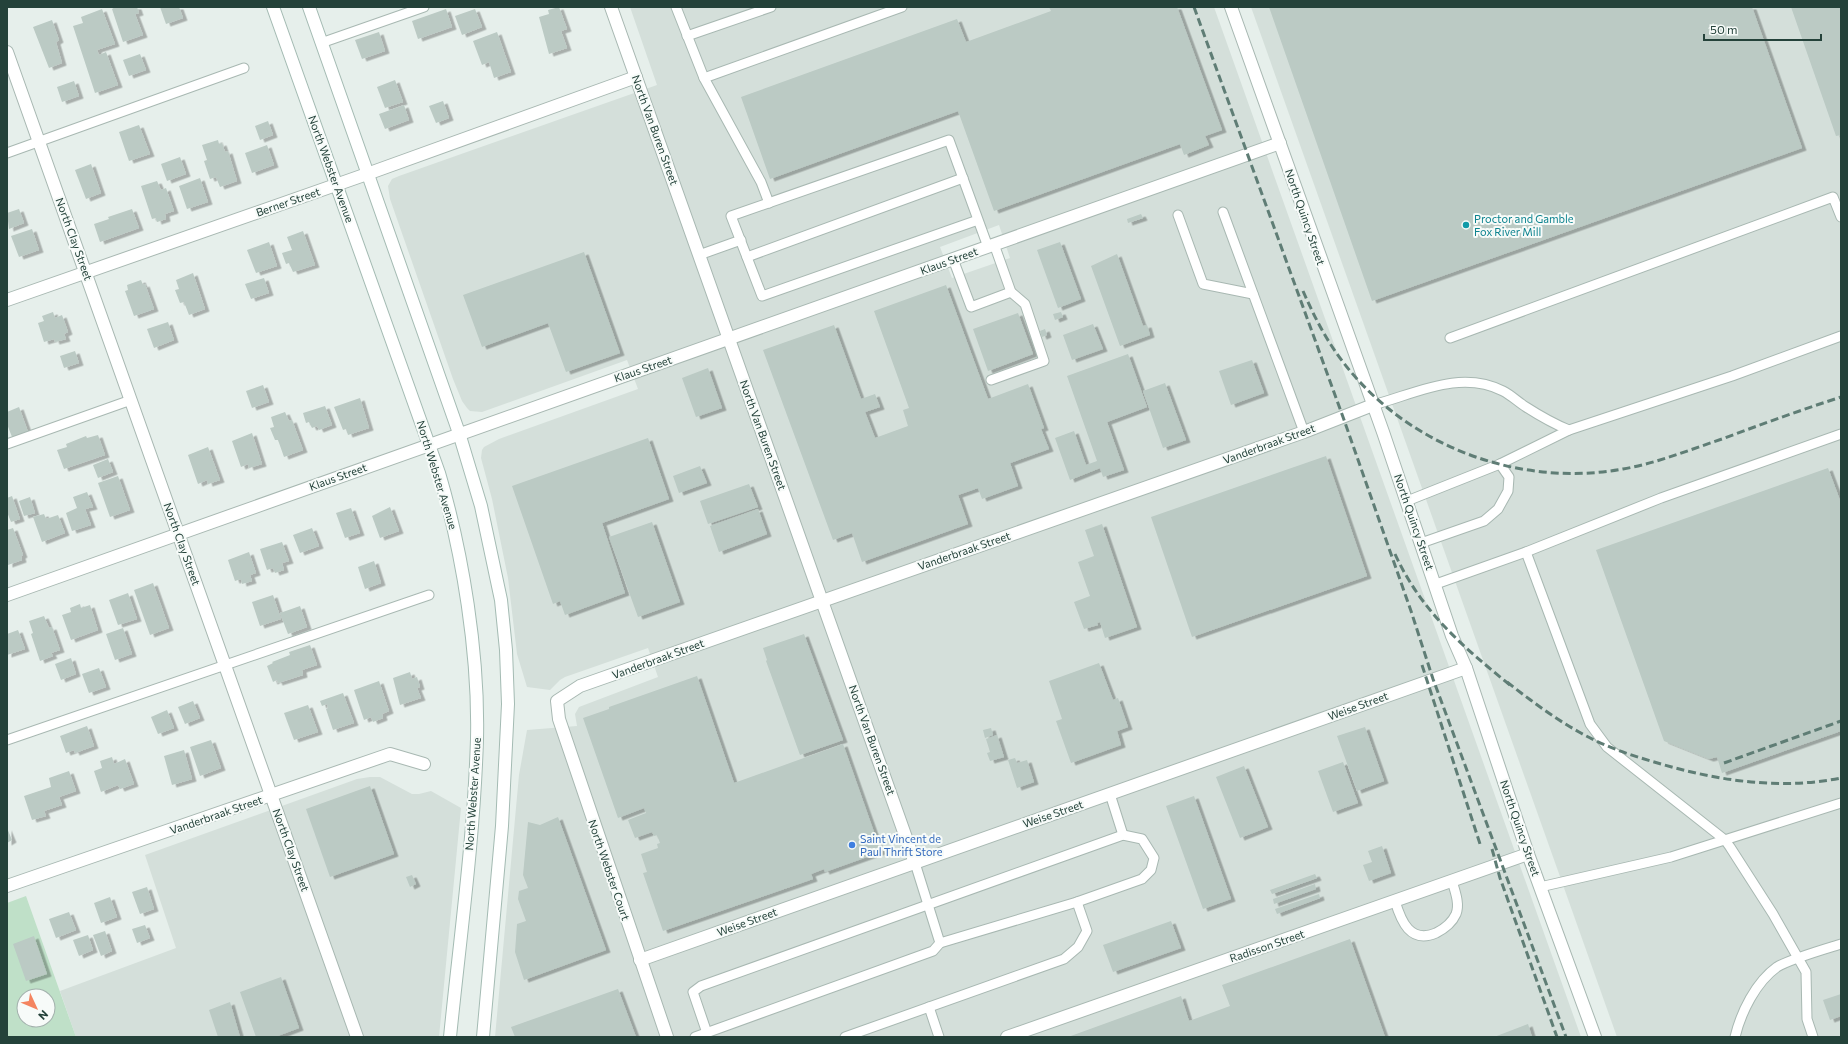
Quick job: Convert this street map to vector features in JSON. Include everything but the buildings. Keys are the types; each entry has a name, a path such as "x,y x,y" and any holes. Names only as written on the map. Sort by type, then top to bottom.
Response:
{"street":[{"name":"North Webster Avenue","path":"273,7 429,444 446,497 459,557 470,629 476,710 475,791 450,1037"},
{"path":"308,7 460,433 476,483 501,600 508,704 502,819 483,1037"},
{"name":"North Van Buren Street","path":"611,7 915,863"},
{"name":"North Quincy Street","path":"1231,7 1436,584 1452,636 1466,668 1528,854 1595,1037"},
{"name":"North Clay Street","path":"7,52 357,1037"},
{"name":"Berner Street","path":"7,300 337,185 636,77"},
{"name":"Klaus Street","path":"7,595 1280,143"},
{"name":"Vanderbraak Street","path":"557,701 580,686 1304,432 1373,405"},
{"name":"Weise Street","path":"640,960 1466,668"},
{"name":"North Webster Court","path":"557,701 558,719 667,1037"},
{"name":"Vanderbraak Street","path":"7,886 272,796 390,754 424,764"},
{"name":"Radisson Street","path":"1007,1037 1528,854"}],"lane":[{"path":"321,43 424,7"},
{"path":"676,7 704,78 761,182 769,202"},
{"path":"688,36 771,7"},
{"path":"704,78 902,7"},
{"path":"7,153 244,68"},
{"path":"978,220 762,296 731,216 949,140 978,220 991,245 1011,292 1025,304 1044,361 991,380"},
{"path":"747,257 963,178"},
{"path":"1450,338 1833,197 1841,192"},
{"path":"1833,197 1841,217"},
{"path":"1224,212 1304,432"},
{"path":"1178,215 1203,284 1253,294"},
{"path":"699,255 741,240"},
{"path":"953,259 971,307 1011,292"},
{"path":"1406,501 1500,464 1569,430 1732,376 1841,336"},
{"path":"1373,405 1451,382 1471,381 1486,384 1504,391 1551,422 1569,430"},
{"path":"7,444 131,400"},
{"path":"1436,584 1526,552 1661,498 1841,434"},
{"path":"1421,543 1484,521 1498,509 1508,491 1509,477 1500,464"},
{"path":"1526,552 1590,724 1608,747 1725,840 1747,872 1806,972 1807,1019 1813,1037"},
{"path":"7,740 429,594"},
{"path":"1110,794 1123,835"},
{"path":"1540,887 1671,857 1841,803"},
{"path":"695,1037 707,1033 933,951 940,943 1077,902 1142,879 1152,870 1154,858 1142,839 1123,835 701,986 694,992 707,1033"},
{"path":"915,863 940,943"},
{"path":"1395,901 1404,925 1413,933 1428,936 1443,930 1456,914 1457,902 1452,881"},
{"path":"845,1037 1064,959 1078,947 1087,930 1077,902"},
{"path":"1736,1037 1747,1004 1764,981 1778,967 1841,944"},
{"path":"929,1007 939,1037"}],"shaded area":[{"path":"630,7 1214,7 1581,1037 495,1037 519,775 527,730 577,726 575,714 579,707 658,677 648,648 565,677 550,690 527,687 517,654 508,578 492,499 481,458 482,450 484,447 499,439 638,389 627,360 482,412 470,411 462,401 453,379 390,199 388,186 392,179 399,176 657,85","holes":["999,225 1010,258 952,278 940,247"]},
{"path":"1251,7 1841,7 1841,1037 1617,1037"},
{"path":"380,777 412,794 431,791 461,808 439,1037 76,1037 60,991 176,948 145,855 357,779"}],"green space":[{"path":"26,896 76,1037 7,1037 7,903"}],"railway":[{"path":"1194,7 1343,417 1411,611 1433,679 1566,1037"},
{"path":"1303,291 1316,319 1343,362 1369,391 1399,417 1432,438 1468,454 1506,466 1544,472 1584,473 1623,469 1661,460 1841,397"},
{"path":"1395,554 1405,574 1430,610 1460,642 1510,685"},
{"path":"1422,665 1481,847"},
{"path":"1507,682 1551,715 1570,727 1619,751 1640,758 1705,775 1750,782 1818,782 1841,778"},
{"path":"1724,763 1841,721"},
{"path":"1492,849 1500,878 1557,1037"}],"place":[{"name":"Proctor and Gamble Fox River Mill","path":"1466,225"},
{"name":"Saint Vincent de Paul Thrift Store","path":"852,845"}]}
